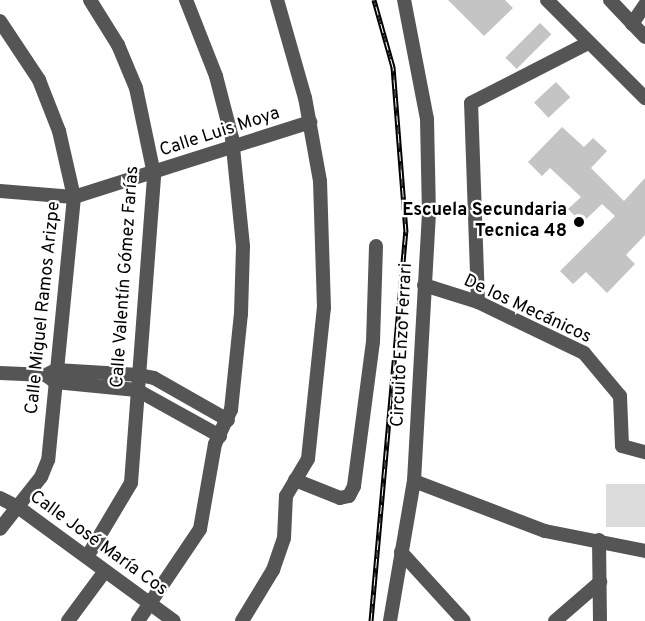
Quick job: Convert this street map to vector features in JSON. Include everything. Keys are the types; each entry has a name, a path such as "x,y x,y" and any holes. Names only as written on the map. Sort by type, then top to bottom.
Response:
{"street":[{"name":"Calle Valentín Gómez Farías","path":"87,557 131,483 136,390 154,174 136,88 118,45 90,0"},
{"path":"138,621 200,529 215,444 228,420 243,275 232,148 216,76 186,0"},
{"path":"242,621 273,570 284,538 286,496 308,459 324,308 325,242 310,122 276,0"},
{"name":"Circuito Enzo Ferrari","path":"390,621 414,481 430,191 427,119 404,0"},
{"path":"547,0 645,98"},
{"path":"610,0 645,37"},
{"path":"632,24 645,5"},
{"name":"Calle Miguel Ramos Arizpe","path":"0,21 39,80 59,131 74,197 52,376 48,460 18,507 0,529"},
{"path":"478,302 471,103 588,43"},
{"name":"Calle Luis Moya","path":"0,191 74,197 154,174 310,122"},
{"path":"295,480 340,498 349,496 354,486 373,342 376,246"},
{"name":"De los Mecánicos","path":"424,285 478,302 584,353 620,396 622,446 645,452"},
{"path":"0,374 139,375 154,378 228,420"},
{"path":"52,376 136,390 220,436"},
{"path":"414,481 545,531 645,551"},
{"name":"Calle José María Cos","path":"0,498 18,507 174,621"},
{"path":"598,540 600,621"},
{"path":"401,552 464,621"},
{"path":"68,621 105,571"},
{"path":"555,621 600,582"}],"shaded area":[{"path":"606,484 645,484 645,527 606,527"}],"building":[{"path":"448,0 505,0 513,8 484,36"},
{"path":"540,23 551,34 517,69 505,58"},
{"path":"556,82 570,97 548,118 534,102"},
{"path":"562,127 584,147 593,138 607,151 591,168 624,201 645,178 645,235 626,255 635,264 607,293 586,272 573,284 560,271 615,216 602,204 582,223 568,209 581,197 550,168 542,176 528,162"}],"railway":[{"path":"371,621 406,232 393,67 374,0"}],"place":[{"name":"Escuela Secundaria Tecnica 48","path":"579,222"}]}
